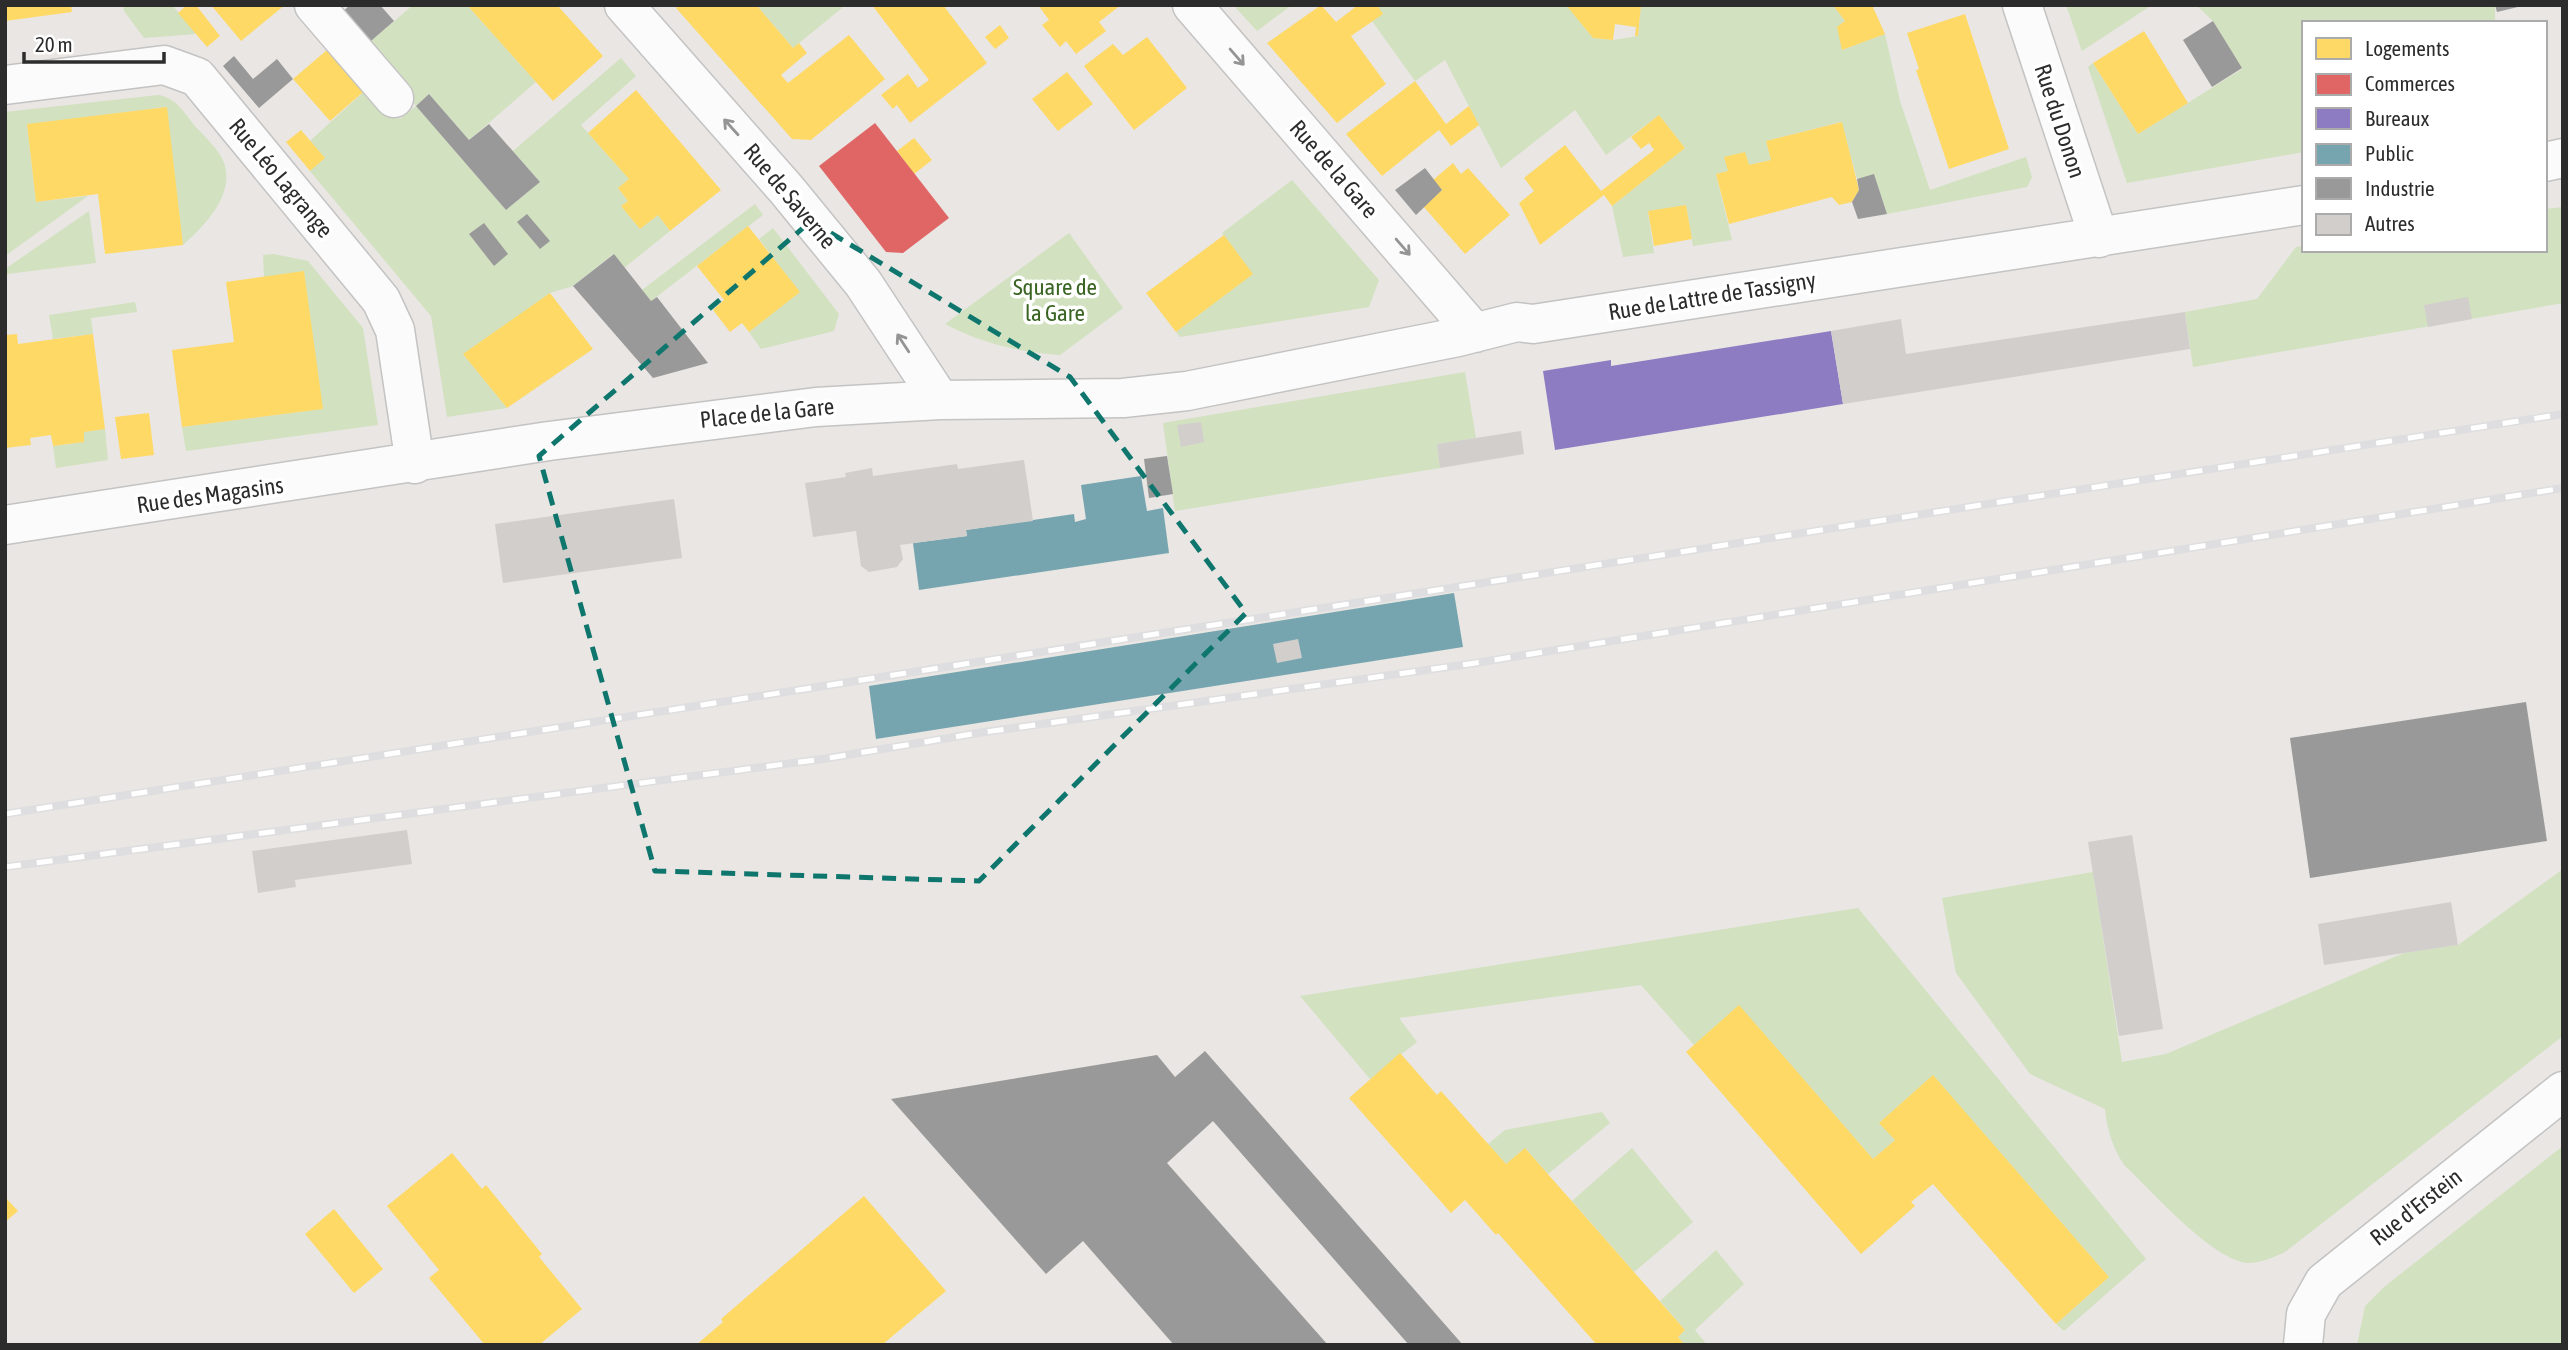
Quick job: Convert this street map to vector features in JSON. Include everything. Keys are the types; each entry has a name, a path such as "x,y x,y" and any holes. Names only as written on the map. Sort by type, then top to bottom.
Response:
{"street":[{"path":"314,5 394,98"},
{"name":"Rue de la Gare","path":"1192,5 1475,333"},
{"name":"Rue du Donon","path":"2022,5 2099,237"},
{"name":"Rue de Saverne","path":"626,6 786,189 863,283 940,400"},
{"name":"Rue Léo Lagrange","path":"5,85 164,65 197,77 381,300 395,330 415,464"},
{"name":"Rue de Lattre de Tassigny","path":"1123,398 1186,391 1475,333 1517,322 1547,322 2302,205"},
{"name":"Place de la Gare","path":"415,464 673,423 816,407 940,400 1123,398"},
{"name":"Rue des Magasins","path":"5,525 415,464"},
{"name":"Rue d'Erstein","path":"2303,1345 2306,1314 2324,1282 2563,1091"}],"highlighted area":[{"path":"811,221 1070,377 1246,613 979,881 655,871 539,456"}],"green space":[{"path":"123,5 172,5 196,34 144,38 124,11"},
{"path":"413,5 467,5 536,82 469,140 429,94 416,106 364,47"},
{"path":"840,5 842,8 793,48 758,7"},
{"path":"1239,5 1292,5 1257,31 1236,8"},
{"path":"1377,5 1567,5 1593,38 1613,40 1638,36 1641,5 1833,5 1845,21 1842,50 1885,34 1900,101 1930,190 2026,157 2032,177 2027,187 1887,214 1874,175 1857,179 1841,122 1766,141 1771,160 1749,165 1724,157 1728,171 1716,174 1732,240 1693,246 1686,205 1648,212 1654,253 1623,257 1612,206 1685,148 1659,115 1606,155 1575,110 1501,168 1445,60 1415,81 1372,21"},
{"path":"2066,5 2152,5 2082,51"},
{"path":"2196,5 2495,5 2495,21 2302,21 2302,152 2127,183 2088,67 2093,63 2138,134 2242,69 2213,21"},
{"path":"621,58 636,76 581,125 629,179 618,188 628,201 621,206 640,229 658,215 670,231 624,268 613,254 573,286 550,293 464,355 507,408 447,417 431,316 310,171 310,141 370,86 400,119 416,106 506,210 540,182 513,151"},
{"path":"158,95 179,106 222,158 226,175 225,186 222,198 209,219 183,245 166,107 27,125 36,202 88,196 5,256 5,112"},
{"path":"1292,180 1379,280 1369,307 1180,337 1176,332 1252,274 1222,233"},
{"path":"755,204 763,215 651,301 642,290"},
{"path":"2563,207 2563,303 2193,367 2185,312 2257,299 2296,247 2302,246 2302,252 2547,252 2547,209"},
{"path":"89,211 96,263 7,274 5,269"},
{"path":"773,228 839,314 834,331 761,349 749,332 799,292 759,239"},
{"name":"Square de la Gare","path":"1069,233 1123,308 1060,355 1000,346 945,324"},
{"path":"274,254 308,261 363,328 378,425 186,451 182,427 322,409 304,272 264,277 263,255"},
{"path":"135,302 137,312 91,318 93,334 53,339 49,315"},
{"path":"1465,372 1476,438 1437,444 1440,468 1175,511 1163,423"},
{"path":"105,429 108,460 56,468 53,446 84,442 84,432"},
{"path":"2563,869 2563,1036 2285,1252 2263,1261 2248,1263 2233,1259 2200,1238 2124,1165 2111,1138 2105,1109 2030,1074 1956,973 1942,898 2093,872 2122,1062 2166,1054 2404,953 2458,945"},
{"path":"1858,908 2146,1259 2064,1331 2056,1324 2109,1277 1933,1076 1880,1122 1895,1140 1873,1159 1739,1006 1694,1045 1641,985 1399,1018 1417,1042 1370,1079 1300,996"},
{"path":"1602,1112 1610,1123 1548,1174 1525,1148 1506,1164 1488,1144 1505,1130"},
{"path":"2563,1146 2563,1345 2357,1345 2365,1306 2384,1287"},
{"path":"1632,1148 1693,1222 1634,1272 1572,1201"},
{"path":"1716,1250 1744,1284 1695,1330 1707,1345 1685,1345 1678,1337 1685,1330 1660,1301"}],"building: Logements":[{"path":"5,5 71,5 72,12 5,21"},
{"path":"187,5 196,5 220,36 207,47 178,13"},
{"path":"211,5 285,5 241,41"},
{"path":"467,5 557,5 603,56 553,101"},
{"path":"679,5 760,5 758,7 793,48 799,43 807,53 781,75 788,83 849,35 885,79 811,140 792,139 676,8"},
{"path":"872,5 943,5 987,63 910,123 897,105 893,109 881,95 908,74 918,88 929,80"},
{"path":"1038,5 1121,5 1099,22 1106,31 1076,54 1066,41 1060,47 1042,25 1049,20"},
{"path":"1321,5 1336,22 1358,5 1377,5 1383,14 1351,36 1386,84 1337,123 1267,43"},
{"path":"1566,5 1641,5 1638,36 1635,36 1636,27 1615,24 1613,40 1593,38"},
{"path":"1833,5 1872,5 1885,34 1842,50 1837,27 1845,21"},
{"path":"1965,14 2009,149 1949,169 1916,70 1919,69 1907,33"},
{"path":"1000,25 1009,38 995,49 985,37"},
{"path":"2144,31 2188,103 2138,134 2093,63"},
{"path":"1147,37 1187,88 1134,130 1084,66 1113,44 1123,55"},
{"path":"334,44 370,86 330,121 293,79"},
{"path":"1067,72 1093,104 1058,131 1032,99"},
{"path":"1415,81 1446,124 1469,106 1479,125 1451,146 1439,130 1382,176 1346,134"},
{"path":"636,90 721,190 670,231 658,215 640,229 621,206 628,201 618,188 629,179 588,133"},
{"path":"167,107 183,245 105,254 98,194 36,202 27,124"},
{"path":"1659,115 1685,148 1612,206 1604,195 1540,245 1519,203 1534,191 1524,178 1565,145 1601,191 1654,150 1649,143 1641,149 1631,137"},
{"path":"1842,122 1859,190 1852,202 1839,205 1832,197 1729,224 1716,174 1728,171 1724,157 1745,152 1749,165 1771,160 1766,141"},
{"path":"301,130 325,158 310,171 286,142"},
{"path":"914,138 932,160 914,174 897,151"},
{"path":"1453,163 1461,174 1468,168 1510,215 1465,254 1423,206 1442,190 1433,180"},
{"path":"1686,205 1692,239 1654,246 1648,211"},
{"path":"748,226 800,292 749,332 742,323 730,332 713,310 724,300 697,266"},
{"path":"1224,235 1253,274 1176,332 1146,293"},
{"path":"304,271 323,409 182,427 172,350 234,342 226,282"},
{"path":"550,293 593,349 507,408 463,354"},
{"path":"17,334 18,344 93,334 105,429 84,432 84,442 53,446 51,435 30,438 31,445 5,448 5,335"},
{"path":"149,413 154,455 121,459 115,417"},
{"path":"1739,1005 1873,1159 1895,1140 1879,1123 1933,1075 2109,1277 2056,1324 1933,1184 1911,1202 1915,1206 1861,1254 1686,1052"},
{"path":"1400,1053 1437,1095 1441,1091 1506,1164 1525,1148 1685,1330 1678,1337 1685,1345 1597,1345 1498,1233 1496,1235 1465,1200 1451,1213 1349,1098"},
{"path":"452,1153 482,1189 486,1185 542,1254 539,1257 582,1309 539,1345 485,1345 429,1278 439,1270 387,1206"},
{"path":"864,1196 946,1291 882,1345 696,1345 723,1322 721,1319"},
{"path":"5,1197 18,1211 5,1222"},
{"path":"334,1209 383,1269 354,1293 305,1234"}],"building: Commerces":[{"path":"875,123 949,218 903,253 886,252 819,166"}],"building: Bureaux":[{"path":"1831,331 1843,404 1555,450 1543,371 1611,360 1611,366"}],"building: Public":[{"path":"1141,476 1147,511 1163,508 1169,553 919,590 913,543 967,536 966,530 1074,514 1075,522 1086,519 1081,485"},
{"path":"1454,593 1463,647 876,739 869,686"}],"building: Industrie":[{"path":"350,5 380,5 394,21 364,47 338,16"},
{"path":"2495,5 2521,5 2522,6 2497,12"},
{"path":"2213,21 2242,68 2212,87 2183,40"},
{"path":"234,56 253,79 277,59 293,79 259,108 223,66"},
{"path":"429,94 469,140 489,124 540,182 506,210 416,106"},
{"path":"1425,168 1442,190 1416,215 1395,190"},
{"path":"1874,174 1887,214 1858,219 1852,202 1859,190 1857,179"},
{"path":"527,214 550,241 540,249 517,222"},
{"path":"484,223 508,254 494,266 469,234"},
{"path":"614,254 651,301 657,297 708,363 653,378 573,286"},
{"path":"1167,456 1173,494 1149,498 1144,459"},
{"path":"2526,702 2547,841 2310,878 2290,738"},
{"path":"1205,1051 1463,1345 1409,1345 1213,1121 1167,1163 1328,1345 1174,1345 1083,1241 1046,1274 891,1099 1157,1055 1175,1077"}],"building: Autres":[{"path":"2468,297 2472,319 2428,327 2424,305"},
{"path":"2185,312 2190,349 1843,404 1831,331 1901,319 1906,354"},
{"path":"1201,422 1204,442 1181,447 1177,425"},
{"path":"1521,431 1524,454 1440,468 1437,444"},
{"path":"1024,460 1033,521 966,530 967,536 900,545 903,559 897,567 869,572 861,566 856,531 813,537 805,483 846,477 845,473 872,468 873,476 957,464 958,469"},
{"path":"674,499 682,558 503,583 495,524"},
{"path":"1298,639 1302,658 1277,663 1273,644"},
{"path":"407,830 412,864 295,880 296,887 258,893 252,851"},
{"path":"2132,835 2163,1029 2119,1036 2088,842"},
{"path":"2451,902 2458,945 2324,965 2318,924"}],"railway":[{"path":"5,814 2563,414"},
{"path":"5,867 823,759 978,733 1469,664 2563,488"}]}
